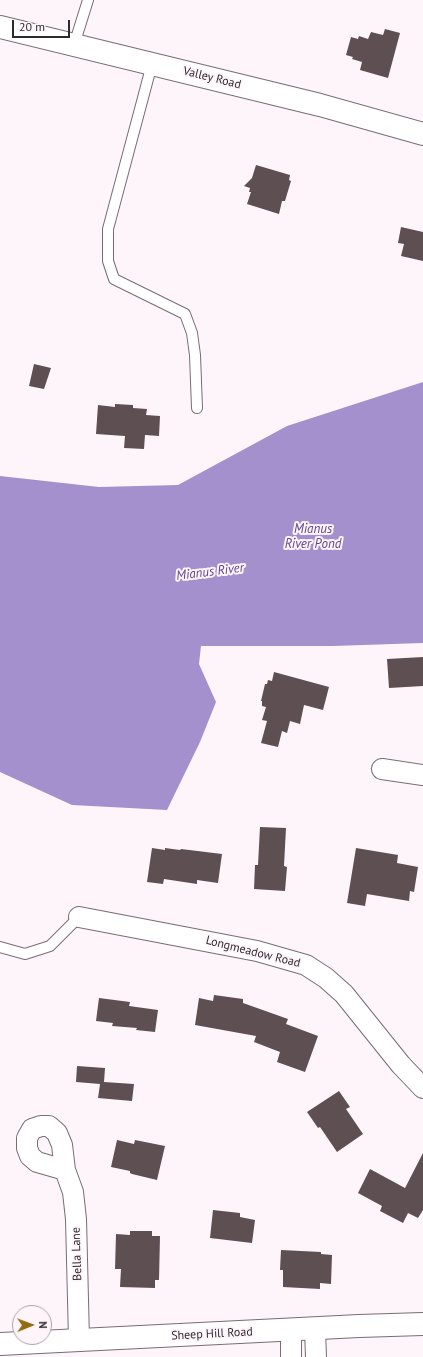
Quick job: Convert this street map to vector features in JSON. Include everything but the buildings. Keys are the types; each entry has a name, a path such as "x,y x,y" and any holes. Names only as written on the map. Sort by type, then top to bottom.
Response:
{"main road":[{"name":"Valley Road","path":"0,27 320,105 423,134"},
{"name":"Sheep Hill Road","path":"0,1344 423,1324"}],"street":[{"path":"382,769 423,775"},
{"name":"Longmeadow Road","path":"79,917 257,951 306,965 326,978 344,994 401,1065 423,1088"},
{"name":"Bella Lane","path":"65,1170 73,1192 76,1219 79,1340"},
{"path":"315,1329 316,1357"},
{"path":"291,1330 291,1357"}],"lane":[{"path":"74,44 88,0"},
{"path":"152,64 108,229 108,261 114,279 185,314 192,333 195,355 197,408"},
{"path":"0,947 25,954 50,946 79,917"}],"water":[{"name":"Mianus River Pond","path":"423,382 423,643 333,646 201,646 199,664 216,702 200,742 167,810 72,805 0,772 0,476 99,487 178,485 287,426"}],"water label":[{"name":"Mianus River","path":"210,572"}]}
